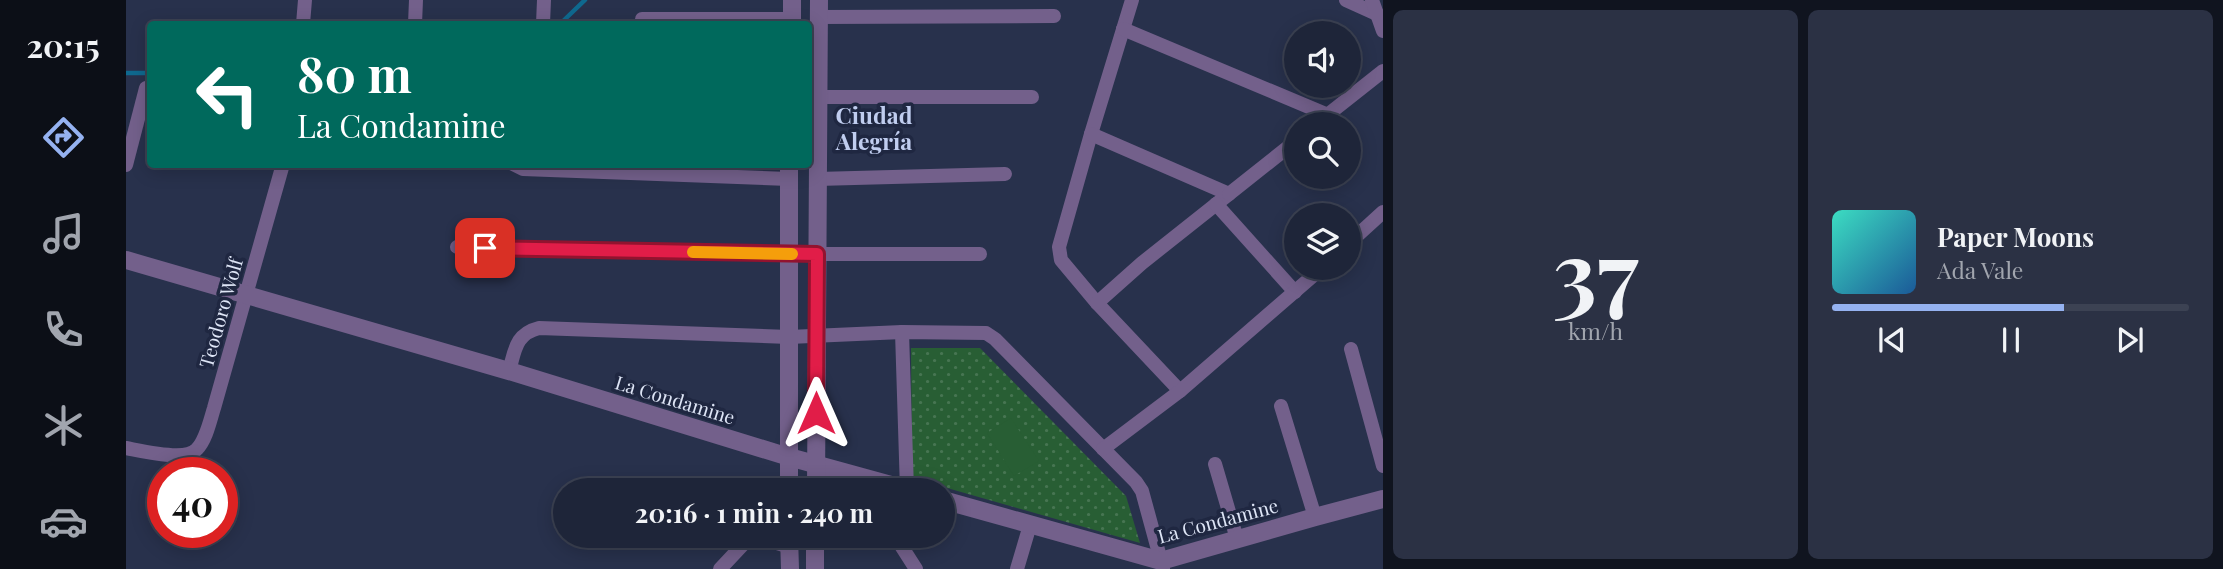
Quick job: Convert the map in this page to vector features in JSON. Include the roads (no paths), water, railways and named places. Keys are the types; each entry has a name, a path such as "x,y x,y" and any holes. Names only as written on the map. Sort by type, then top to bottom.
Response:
{"street":[{"path":"303,21 305,0"},
{"path":"415,21 416,0"},
{"path":"543,21 544,0"},
{"path":"792,0 792,21"},
{"path":"1132,0 1091,134 1059,254 1097,303 1180,391"},
{"path":"1346,0 1374,7 1383,32"},
{"path":"816,478 817,179 814,97 818,8 1054,16"},
{"path":"642,19 742,21"},
{"path":"1123,29 1305,112"},
{"path":"1332,112 1383,71"},
{"path":"126,165 147,95"},
{"path":"814,97 1032,97"},
{"path":"1091,134 1229,194"},
{"path":"1097,303 1142,263 1284,150"},
{"name":"Teodoro Wolf","path":"126,449 189,455 199,446 214,408 282,168"},
{"path":"521,168 789,172 789,478"},
{"path":"817,179 1005,174"},
{"path":"1216,204 1295,292"},
{"path":"1361,232 1383,212"},
{"path":"457,247 790,254 980,254"},
{"name":"La Condamine","path":"126,260 866,478"},
{"path":"1103,449 1180,391 1308,280"},
{"path":"509,371 523,334 539,328 789,337 982,332 991,335 1136,482 1142,491 1162,565"},
{"path":"902,332 908,478"},
{"path":"1351,349 1383,466"},
{"path":"1281,406 1315,517"},
{"path":"1215,464 1237,539"},
{"name":"La Condamine","path":"955,503 1162,565 1237,539 1383,499"},
{"path":"1017,569 1030,525"},
{"path":"719,569 740,548"},
{"path":"790,548 790,569"},
{"path":"815,548 815,569"},
{"path":"903,548 916,569"}],"waterway":[{"path":"563,21 585,0"},
{"path":"126,73 147,73"}],"district":[{"name":"Ciudad Alegría","path":"874,129"}]}
